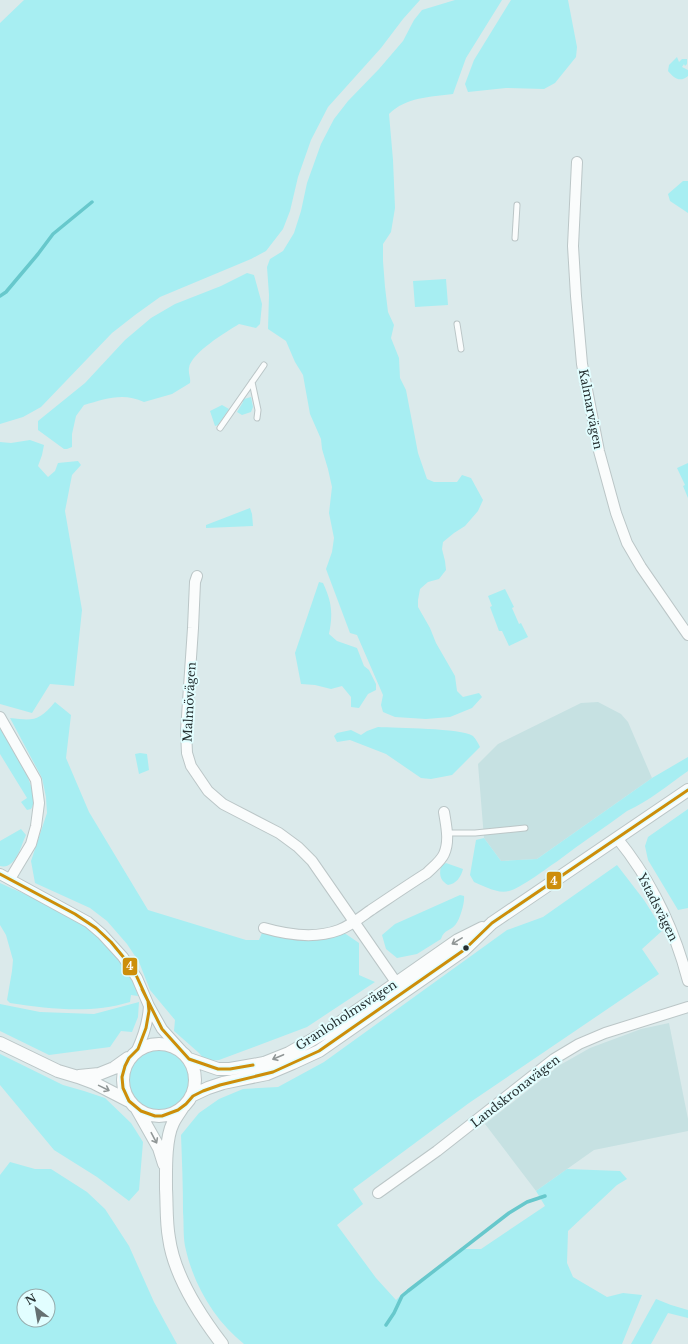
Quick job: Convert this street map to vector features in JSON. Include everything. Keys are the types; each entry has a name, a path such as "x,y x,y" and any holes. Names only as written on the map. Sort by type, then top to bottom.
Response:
{"street":[{"name":"Kalmarvägen","path":"577,162 573,246 576,296 582,364 599,451 616,512 627,543 640,567 688,635"},
{"name":"Malmövägen","path":"197,576 195,582 186,731 187,753 191,766 208,791 223,804 280,833 298,847 312,861 403,994"},
{"path":"0,717 36,780 39,803 36,826 31,844 10,879"},
{"name":"Granloholmsvägen","path":"185,1055 218,1069 230,1069 264,1063 289,1053 314,1039 458,940 492,923 688,790"},
{"path":"264,928 283,933 304,935 340,930 353,922 427,873 437,863 444,853 448,833 444,812"},
{"name":"Ystadsvägen","path":"617,838 631,855 658,901 675,937 688,981"},
{"path":"0,874 88,922 102,934 123,957 137,978 149,1006 162,1029 192,1065 195,1084 191,1096 173,1123 169,1135 166,1171 169,1240 176,1266 189,1297 206,1324 222,1344"},
{"name":"Granloholmsvägen","path":"191,1096 223,1083 267,1074 319,1051 403,994 464,950 492,923"},
{"path":"149,1006 148,1021 144,1035 124,1068 122,1079 124,1092 152,1133 159,1148 166,1171"},
{"name":"Landskronavägen","path":"378,1193 437,1151 554,1058 579,1044 605,1033 688,1007"},
{"path":"0,1043 58,1071 94,1083 145,1114 162,1116 173,1113 183,1107"},
{"path":"78,1077 99,1074 114,1068 133,1053 151,1044 160,1043 171,1045 185,1055"}],"lane":[{"path":"515,238 517,205"},
{"path":"457,324 461,350"},
{"path":"220,428 264,365"},
{"path":"252,382 258,410 257,418"},
{"path":"448,833 475,833 525,828"}],"shaded area":[{"path":"24,0 420,0 403,19 381,48 328,107 311,140 298,177 290,211 283,229 266,251 251,259 160,297 112,333 41,407 23,417 0,424 0,23"},
{"path":"455,0 502,0 466,58 453,94 427,97 411,101 396,108 389,114 395,208 391,232 383,244 383,261 388,312 394,325 391,338 399,358 400,378 406,390 418,453 427,479 434,482 457,482 462,475 471,478 483,500 478,511 465,526 443,542 442,549 446,570 439,579 428,582 420,589 418,600 418,607 455,676 457,691 463,697 479,693 482,697 472,708 450,717 426,719 395,717 383,712 381,705 383,695 357,635 350,633 326,569 332,552 334,538 329,513 332,487 322,449 321,439 310,414 303,375 295,362 286,341 268,329 269,295 267,267 270,259 283,251 294,233 301,211 307,183 321,144 334,119 348,101 379,69 403,41 414,20 422,10"},
{"path":"511,0 568,0 577,47 576,57 555,83 544,89 506,88 468,92 465,84 474,60"},
{"path":"677,57 679,62 682,59 687,59 687,64 685,66 684,64 682,67 688,70 688,76 682,79 675,78 668,71 669,65"},
{"path":"683,181 688,181 688,213 670,201 668,194"},
{"path":"247,273 254,275 262,304 260,324 256,328 239,324 218,337 202,350 191,362 189,368 190,383 172,394 144,402 129,397 121,397 84,405 76,416 72,434 72,447 67,449 64,449 38,430 38,421 85,383 125,340 151,318 175,304 221,286"},
{"path":"446,279 448,305 415,307 413,281"},
{"path":"251,397 253,407 251,412 242,415 237,412 243,402 242,401"},
{"path":"222,405 229,409 218,425 215,426 210,411"},
{"path":"30,440 44,445 38,466 48,477 55,471 58,463 78,461 81,465 72,475 65,511 82,610 74,686 50,684 32,713 0,704 0,442 11,443"},
{"path":"688,463 688,498 683,486 685,485 677,468"},
{"path":"250,508 253,526 206,528 206,525"},
{"path":"319,582 323,583 330,602 331,620 329,634 337,641 357,648 364,666 369,670 376,684 376,690 368,694 359,708 351,707 351,697 342,686 331,689 315,685 301,684 295,653"},
{"path":"505,589 514,607 512,608 519,624 521,623 528,637 509,646 502,631 499,631 490,607 492,606 488,596"},
{"path":"55,702 71,715 66,758 89,812 148,910 246,940 259,940 264,928 294,934 340,930 359,943 359,975 375,982 307,1027 219,1060 206,1061 174,1031 175,1020 150,990 139,962 127,944 107,921 90,908 35,883 31,861 47,813 46,797 42,778 10,718 36,718 45,713"},
{"path":"598,702 621,714 628,722 652,778 537,859 501,861 484,838 478,764 498,744 581,703"},
{"path":"378,727 456,731 473,736 480,747 452,775 431,779 421,778 386,754 350,740 337,742 334,736 337,733 351,730 361,735"},
{"path":"0,728 17,756 29,780 33,801 31,809 27,810 21,802 27,798 0,754"},
{"path":"135,754 147,754 149,770 139,774"},
{"path":"688,757 688,771 651,798 627,811 520,886 504,892 495,891 474,882 470,875 476,840 484,838 501,861 537,859 652,778"},
{"path":"688,809 688,908 678,910 648,860 645,846 648,837"},
{"path":"21,829 26,835 17,856 10,864 0,866 0,841"},
{"path":"446,863 463,869 458,880 448,885 443,881 440,875 441,866"},
{"path":"617,865 644,900 663,930 642,949 659,974 469,1103 353,1189 363,1204 337,1225 376,1278 396,1300 461,1249 481,1249 545,1206 536,1191 567,1169 620,1171 627,1179 617,1185 568,1231 567,1263 573,1277 607,1297 623,1293 642,1295 622,1344 244,1344 223,1324 214,1312 193,1274 184,1238 181,1135 199,1113 219,1099 243,1089 278,1087 324,1062 507,930 543,917"},
{"path":"0,883 56,909 78,921 92,932 106,945 127,971 138,996 131,995 130,1002 115,1006 85,1009 40,1007 10,1003 7,1000 13,960 6,935 0,925"},
{"path":"460,895 464,896 464,899 458,922 444,933 441,939 417,954 397,958 386,949 382,935 395,924"},
{"path":"139,1002 138,1017 132,1032 121,1031 110,1047 49,1055 0,1031 0,1004 40,1012 94,1014"},
{"path":"669,1023 688,1119 688,1131 594,1150 536,1191 485,1124 560,1065 590,1048 641,1029"},
{"path":"158,1049 170,1051 180,1058 187,1068 189,1080 187,1092 180,1102 170,1109 158,1111 146,1109 136,1102 129,1092 127,1080 129,1068 136,1058 146,1051"},
{"path":"0,1054 63,1085 105,1098 131,1123 143,1142 139,1190 129,1201 97,1177 54,1150 0,1085"},
{"path":"10,1162 35,1169 51,1169 87,1192 105,1209 129,1246 154,1302 177,1344 0,1344 0,1175"},
{"path":"656,1299 688,1310 688,1318 668,1313 651,1344 631,1344"}],"waterway":[{"path":"0,296 6,292 53,234 92,202"},
{"path":"386,1325 394,1313 402,1296 408,1291 509,1213 527,1202 545,1196"}],"transit line":[{"name":"4","path":"0,874 75,914 96,928 111,942 125,959 137,977 148,1001 149,1011 146,1028 138,1049 129,1058 125,1066 122,1077 123,1088 129,1101 141,1111 155,1116 162,1116 178,1110 193,1096 203,1091 220,1085 273,1072 319,1051 464,950 492,923 688,790"},
{"name":"4","path":"142,989 162,1029 189,1059 218,1069 230,1069 253,1065"}]}
